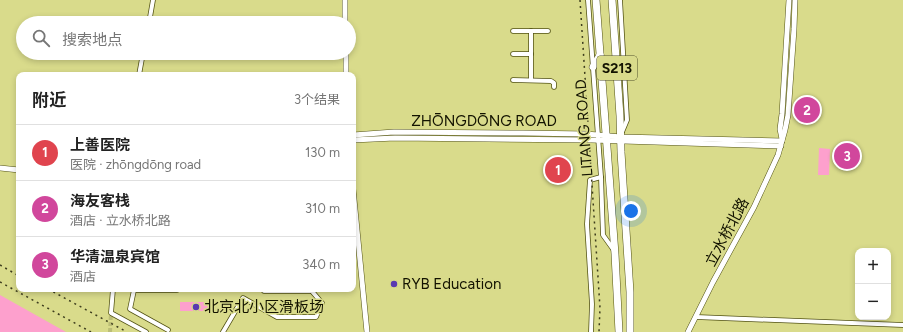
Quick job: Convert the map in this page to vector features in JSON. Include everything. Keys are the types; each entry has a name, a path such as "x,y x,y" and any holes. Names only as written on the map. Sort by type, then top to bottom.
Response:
{"main road":[{"name":"LITANG ROAD","path":"596,0 614,251 618,332"},
{"name":"S213","path":"612,0 629,285 630,332"},
{"path":"593,67 600,55"}],"street":[{"path":"150,16 153,0"},
{"path":"345,0 345,16"},
{"name":"LITANG ROAD","path":"588,0 601,178 603,235 614,251"},
{"name":"S213","path":"620,0 627,120 621,139"},
{"name":"立水桥北路","path":"781,144 780,129 789,0"},
{"name":"立水桥北路","path":"688,332 762,191 778,155 788,115 795,0"},
{"path":"513,31 548,31"},
{"path":"531,31 531,80"},
{"path":"513,54 531,54"},
{"path":"140,72 142,60"},
{"path":"346,60 346,72"},
{"path":"513,80 551,81 554,83 554,87"},
{"name":"ZHŌNGDŌNG ROAD","path":"356,135 394,132 516,132 598,137"},
{"name":"ZHŌNGDŌNG ROAD","path":"356,140 395,138 606,137 621,139 781,144"},
{"path":"0,168 16,170"},
{"path":"590,332 592,304 587,224 590,180 601,178"},
{"path":"356,220 367,332"},
{"path":"113,292 111,313 146,332"},
{"path":"134,292 130,309 167,331 173,332"},
{"path":"223,332 243,298 277,317 316,317 322,303 313,292"},
{"path":"696,317 903,325"}],"shaded area":[{"path":"819,148 830,149 829,175 818,175"},
{"path":"0,295 66,332 0,332"},
{"name":"北京北小区滑板场","path":"180,302 212,302 212,311 180,311"}],"tunnel":[{"path":"110,332 111,313"}],"railway":[{"path":"580,0 600,308 599,332"},
{"path":"0,265 16,274"},
{"path":"0,282 16,291"},
{"path":"18,292 91,332"},
{"path":"54,292 127,332"}],"place":[{"name":"海友客栈","path":"807,110"},
{"name":"华清温泉宾馆","path":"847,156"},
{"name":"上善医院","path":"558,170"},
{"name":"RYB Education","path":"394,284"},
{"name":"北京北小区滑板场","path":"196,307"}]}
